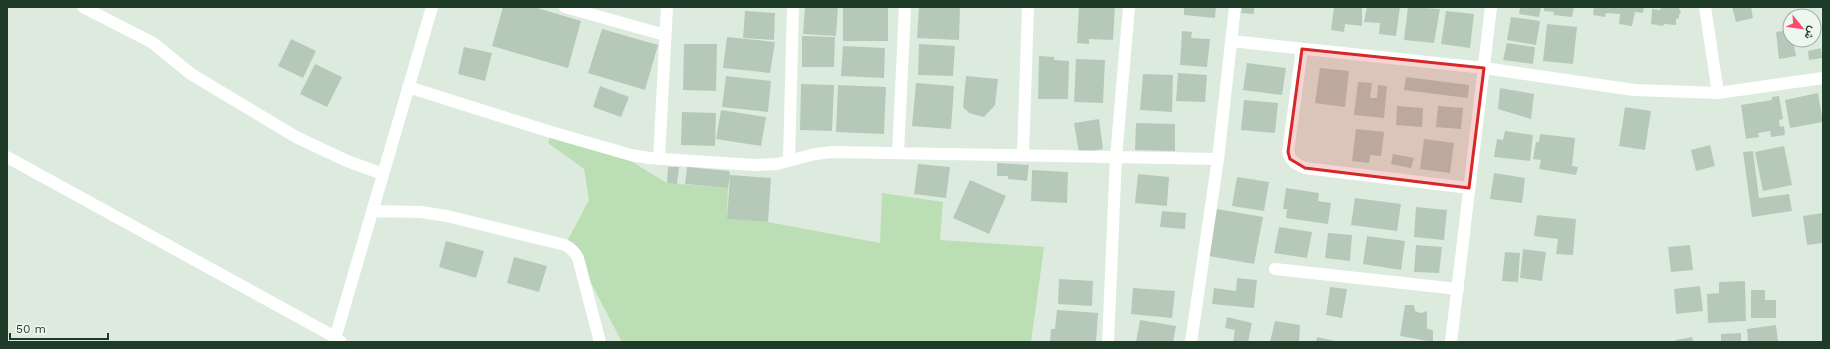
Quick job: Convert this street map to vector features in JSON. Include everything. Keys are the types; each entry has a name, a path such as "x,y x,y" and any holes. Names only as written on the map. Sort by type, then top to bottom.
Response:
{"street":[{"path":"83,7 153,43 191,74 296,138 347,161 383,174"},
{"path":"7,157 337,340 372,211 432,7"},
{"path":"565,7 665,35"},
{"path":"659,159 667,7"},
{"path":"790,160 793,7"},
{"path":"898,153 906,7"},
{"path":"1023,156 1028,7"},
{"path":"1108,342 1116,157 1129,7"},
{"path":"1191,342 1218,158 1235,7"},
{"path":"1451,342 1491,7"},
{"path":"1705,7 1718,93"},
{"path":"1231,41 1484,68 1634,90 1718,93 1823,78"},
{"path":"1302,49 1288,152 1290,159 1295,164 1305,168 1469,188"},
{"path":"408,87 631,155 659,159 754,166 777,164 833,152 1218,158"},
{"path":"372,211 421,212 447,216 564,245 570,248 578,258 600,342"},
{"path":"1275,269 1458,289"}],"highlighted area":[{"path":"1302,49 1484,68 1469,188 1305,168 1290,159 1288,152"}],"green space":[{"path":"551,132 609,148 667,183 728,188 727,219 768,222 880,243 882,193 943,202 940,240 1044,247 1031,342 622,342 578,258 565,245 589,200 584,169 548,143"}],"building":[{"path":"503,7 534,7 581,21 568,68 492,46"},
{"path":"805,7 838,7 836,36 803,34"},
{"path":"843,7 888,7 888,41 843,41"},
{"path":"919,7 960,7 959,40 917,38"},
{"path":"1079,7 1115,7 1113,40 1089,39 1089,44 1077,43"},
{"path":"1184,7 1216,7 1215,18 1184,15"},
{"path":"1242,7 1254,7 1254,14 1241,13"},
{"path":"1334,7 1362,7 1362,26 1345,24 1344,32 1331,30"},
{"path":"1367,7 1400,7 1396,36 1379,34 1380,23 1364,22"},
{"path":"1408,7 1440,9 1434,43 1404,40"},
{"path":"1520,7 1541,7 1539,17 1519,14"},
{"path":"1544,7 1574,7 1572,17 1553,15 1554,12 1544,11"},
{"path":"1594,7 1644,7 1643,13 1635,12 1632,26 1619,24 1620,14 1606,13 1605,17 1593,15"},
{"path":"1658,7 1679,8 1681,12 1679,18 1676,19 1676,25 1664,24 1663,26 1651,24 1652,9 1660,10 1661,8"},
{"path":"1732,7 1751,7 1753,18 1736,22"},
{"path":"745,11 775,13 774,40 743,38"},
{"path":"1446,11 1474,14 1470,48 1441,44"},
{"path":"1511,17 1540,21 1536,45 1507,40"},
{"path":"1547,24 1577,27 1573,64 1543,61"},
{"path":"602,29 658,45 645,90 588,73"},
{"path":"1182,31 1192,32 1191,38 1210,39 1207,67 1180,65"},
{"path":"1782,31 1782,48 1794,48 1796,56 1779,59 1776,32"},
{"path":"802,36 835,37 834,67 802,67"},
{"path":"727,37 775,42 770,73 723,68"},
{"path":"291,39 316,51 303,78 278,66"},
{"path":"1507,43 1535,47 1533,64 1503,60"},
{"path":"684,44 717,44 716,91 683,90"},
{"path":"919,44 955,46 953,76 918,75"},
{"path":"843,46 885,48 884,78 841,76"},
{"path":"464,47 492,53 485,81 458,74"},
{"path":"1821,48 1822,58 1809,60 1808,51"},
{"path":"1039,56 1054,57 1054,60 1069,61 1068,99 1038,99"},
{"path":"1076,59 1105,60 1103,103 1074,102"},
{"path":"1247,63 1286,68 1282,95 1243,90"},
{"path":"315,64 342,77 327,107 300,94"},
{"path":"1320,68 1349,71 1345,107 1315,103"},
{"path":"1178,73 1207,75 1205,102 1176,101"},
{"path":"1143,74 1173,75 1172,112 1140,110"},
{"path":"726,76 771,81 768,112 722,107"},
{"path":"966,76 998,79 995,105 984,117 969,113 963,107"},
{"path":"1406,77 1469,85 1468,98 1404,90"},
{"path":"1358,82 1372,83 1370,98 1377,98 1378,85 1387,86 1384,118 1354,115"},
{"path":"916,83 954,86 951,129 912,126"},
{"path":"801,84 834,85 832,131 800,130"},
{"path":"838,85 886,87 884,134 836,132"},
{"path":"600,86 629,97 621,117 593,107"},
{"path":"1500,88 1534,94 1531,119 1498,109"},
{"path":"1818,93 1823,122 1790,128 1785,100"},
{"path":"1779,96 1783,119 1779,120 1780,127 1784,126 1785,135 1771,137 1770,131 1758,133 1759,137 1746,139 1741,105 1772,100 1772,97"},
{"path":"1244,100 1278,103 1275,133 1241,130"},
{"path":"1397,106 1423,108 1422,127 1396,125"},
{"path":"1438,106 1463,108 1461,129 1436,127"},
{"path":"1625,107 1651,111 1645,150 1619,146"},
{"path":"721,110 766,117 761,146 716,139"},
{"path":"682,112 716,113 715,146 681,145"},
{"path":"1099,119 1103,149 1079,153 1074,123"},
{"path":"1136,123 1175,124 1175,151 1135,150"},
{"path":"1356,129 1384,132 1381,156 1370,155 1369,163 1352,161"},
{"path":"1505,131 1533,135 1530,161 1494,157 1497,139 1503,140"},
{"path":"1540,134 1575,138 1572,166 1578,167 1576,175 1539,169 1541,160 1533,159 1536,142 1539,142"},
{"path":"1424,139 1454,143 1450,173 1420,169"},
{"path":"1710,145 1715,166 1696,171 1691,150"},
{"path":"1784,146 1792,185 1763,191 1755,152"},
{"path":"1753,151 1759,198 1789,194 1792,211 1752,217 1743,152"},
{"path":"1393,154 1414,158 1411,168 1391,164"},
{"path":"997,163 1029,165 1027,181 1008,179 1008,176 997,176"},
{"path":"918,164 950,167 946,198 914,194"},
{"path":"668,167 679,167 677,184 667,183"},
{"path":"687,167 729,171 730,175 771,178 768,222 727,219 730,176 728,188 685,184"},
{"path":"1032,170 1068,172 1067,203 1031,201"},
{"path":"1494,173 1525,178 1522,203 1490,199"},
{"path":"1138,174 1169,177 1167,206 1135,203"},
{"path":"1237,177 1269,182 1264,211 1232,206"},
{"path":"970,180 1006,196 989,234 953,218"},
{"path":"1286,188 1319,193 1318,201 1331,203 1328,224 1286,218 1287,209 1283,209"},
{"path":"1355,198 1401,204 1397,231 1351,225"},
{"path":"1416,207 1447,210 1444,240 1414,237"},
{"path":"1217,209 1263,217 1254,264 1209,256"},
{"path":"1162,211 1186,213 1185,229 1160,227"},
{"path":"1823,213 1823,243 1807,245 1803,216"},
{"path":"1537,215 1576,219 1573,255 1556,254 1558,239 1534,236"},
{"path":"1279,227 1312,232 1307,258 1274,253"},
{"path":"1328,233 1352,235 1350,261 1325,258"},
{"path":"1367,236 1405,241 1401,270 1363,264"},
{"path":"446,241 484,251 476,278 439,267"},
{"path":"1416,245 1442,247 1439,273 1414,272"},
{"path":"1690,245 1693,270 1671,272 1668,247"},
{"path":"1523,249 1546,252 1542,281 1520,278"},
{"path":"1505,252 1520,253 1518,282 1502,281"},
{"path":"514,257 547,266 539,292 507,283"},
{"path":"1237,278 1257,280 1254,308 1212,304 1214,288 1236,291"},
{"path":"1059,279 1093,281 1092,306 1058,304"},
{"path":"1745,281 1746,321 1708,323 1707,294 1719,293 1719,282"},
{"path":"1700,286 1703,311 1676,314 1674,289"},
{"path":"1330,287 1347,289 1342,318 1326,315"},
{"path":"1133,288 1175,291 1172,318 1131,314"},
{"path":"1751,290 1765,290 1765,300 1776,300 1776,318 1751,318"},
{"path":"1405,305 1414,305 1415,311 1421,313 1427,311 1427,329 1433,330 1433,342 1400,336"},
{"path":"1057,310 1098,313 1096,342 1050,342 1051,329 1055,329"},
{"path":"1227,317 1252,323 1248,342 1233,342 1235,330 1225,328"},
{"path":"1140,320 1176,326 1173,342 1136,342"},
{"path":"1275,321 1300,325 1299,342 1270,342"},
{"path":"1776,325 1778,342 1748,342 1747,329"},
{"path":"1741,333 1741,342 1721,342 1721,334"},
{"path":"1317,337 1335,341 1335,342 1316,342"},
{"path":"1692,337 1693,342 1676,342 1676,340"}]}
